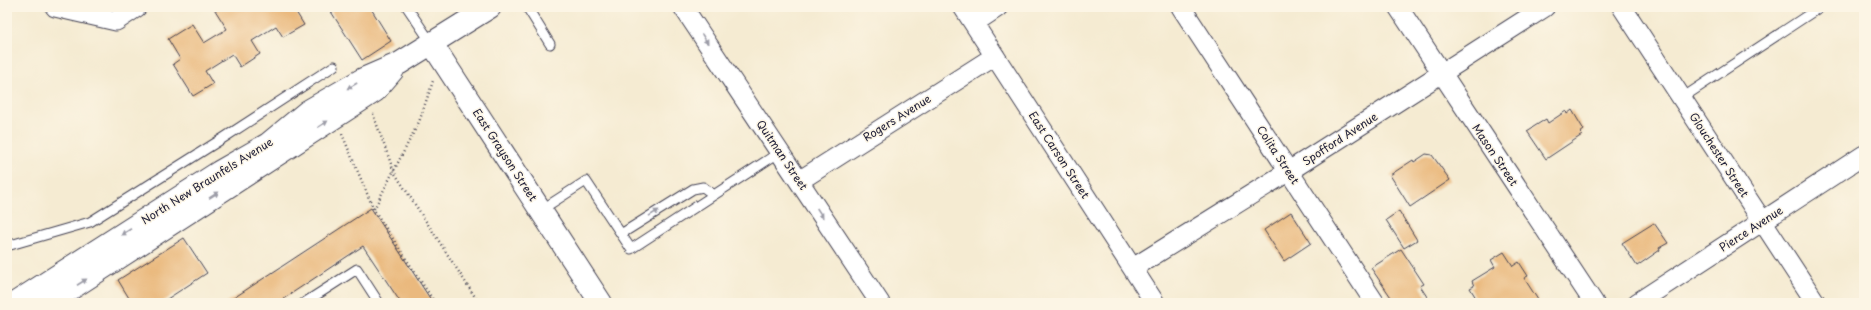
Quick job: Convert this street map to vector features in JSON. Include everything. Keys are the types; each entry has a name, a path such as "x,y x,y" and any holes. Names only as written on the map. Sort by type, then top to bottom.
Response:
{"street":[{"path":"54,7 116,21 137,7"},
{"name":"North New Braunfels Avenue","path":"15,303 375,91 400,63 490,7"},
{"name":"Quitman Street","path":"683,7 880,303"},
{"path":"968,15 998,7"},
{"name":"Colita Street","path":"1181,7 1376,303"},
{"name":"Mason Street","path":"1398,7 1594,303"},
{"name":"Spofford Avenue","path":"1133,268 1289,171 1545,7"},
{"name":"Glouchester Street","path":"1622,7 1816,303"},
{"name":"East Carson Street","path":"968,15 1133,268 1151,301"},
{"name":"East Grayson Street","path":"432,44 602,303"},
{"name":"Rogers Avenue","path":"799,180 995,56"},
{"name":"Pierce Avenue","path":"1637,303 1864,155"},
{"name":"North New Braunfels Avenue","path":"49,303 182,206"}],"lane":[{"name":"East Grayson Street","path":"407,7 432,44"},
{"path":"526,7 550,44"},
{"path":"1682,98 1820,7"},
{"path":"7,246 90,222 187,162 334,66"},
{"path":"541,210 586,181 631,249 780,152"},
{"path":"621,234 693,189 703,187 714,195"},
{"path":"304,303 357,269 379,303"}],"path":[{"path":"374,210 419,122 433,80"},
{"path":"371,109 394,172 479,303"},
{"path":"341,130 374,210 435,303"}],"building":[{"path":"213,7 293,7 304,25 283,37 276,26 252,41 260,54 240,67 232,54 205,71 213,84 193,96 173,64 180,59 168,39 192,24 204,43 227,29"},
{"path":"328,7 370,7 391,41 362,60"},
{"path":"1572,110 1584,130 1580,133 1582,135 1546,159 1527,131 1546,119 1548,123 1566,111 1567,114"},
{"path":"1426,154 1432,155 1450,180 1410,207 1390,175 1413,160 1414,162"},
{"path":"371,208 433,303 401,303 363,246 277,303 226,303"},
{"path":"1399,211 1417,240 1404,248 1386,220"},
{"path":"1291,212 1311,243 1284,261 1264,230"},
{"path":"1654,223 1668,243 1659,248 1660,250 1637,266 1622,243"},
{"path":"184,238 207,273 161,303 132,303 118,280"},
{"path":"1401,249 1424,284 1420,286 1431,303 1395,303 1371,268"},
{"path":"1504,252 1513,266 1519,262 1528,276 1524,278 1540,303 1479,303 1470,288 1474,286 1472,281 1495,267 1491,260"}]}
